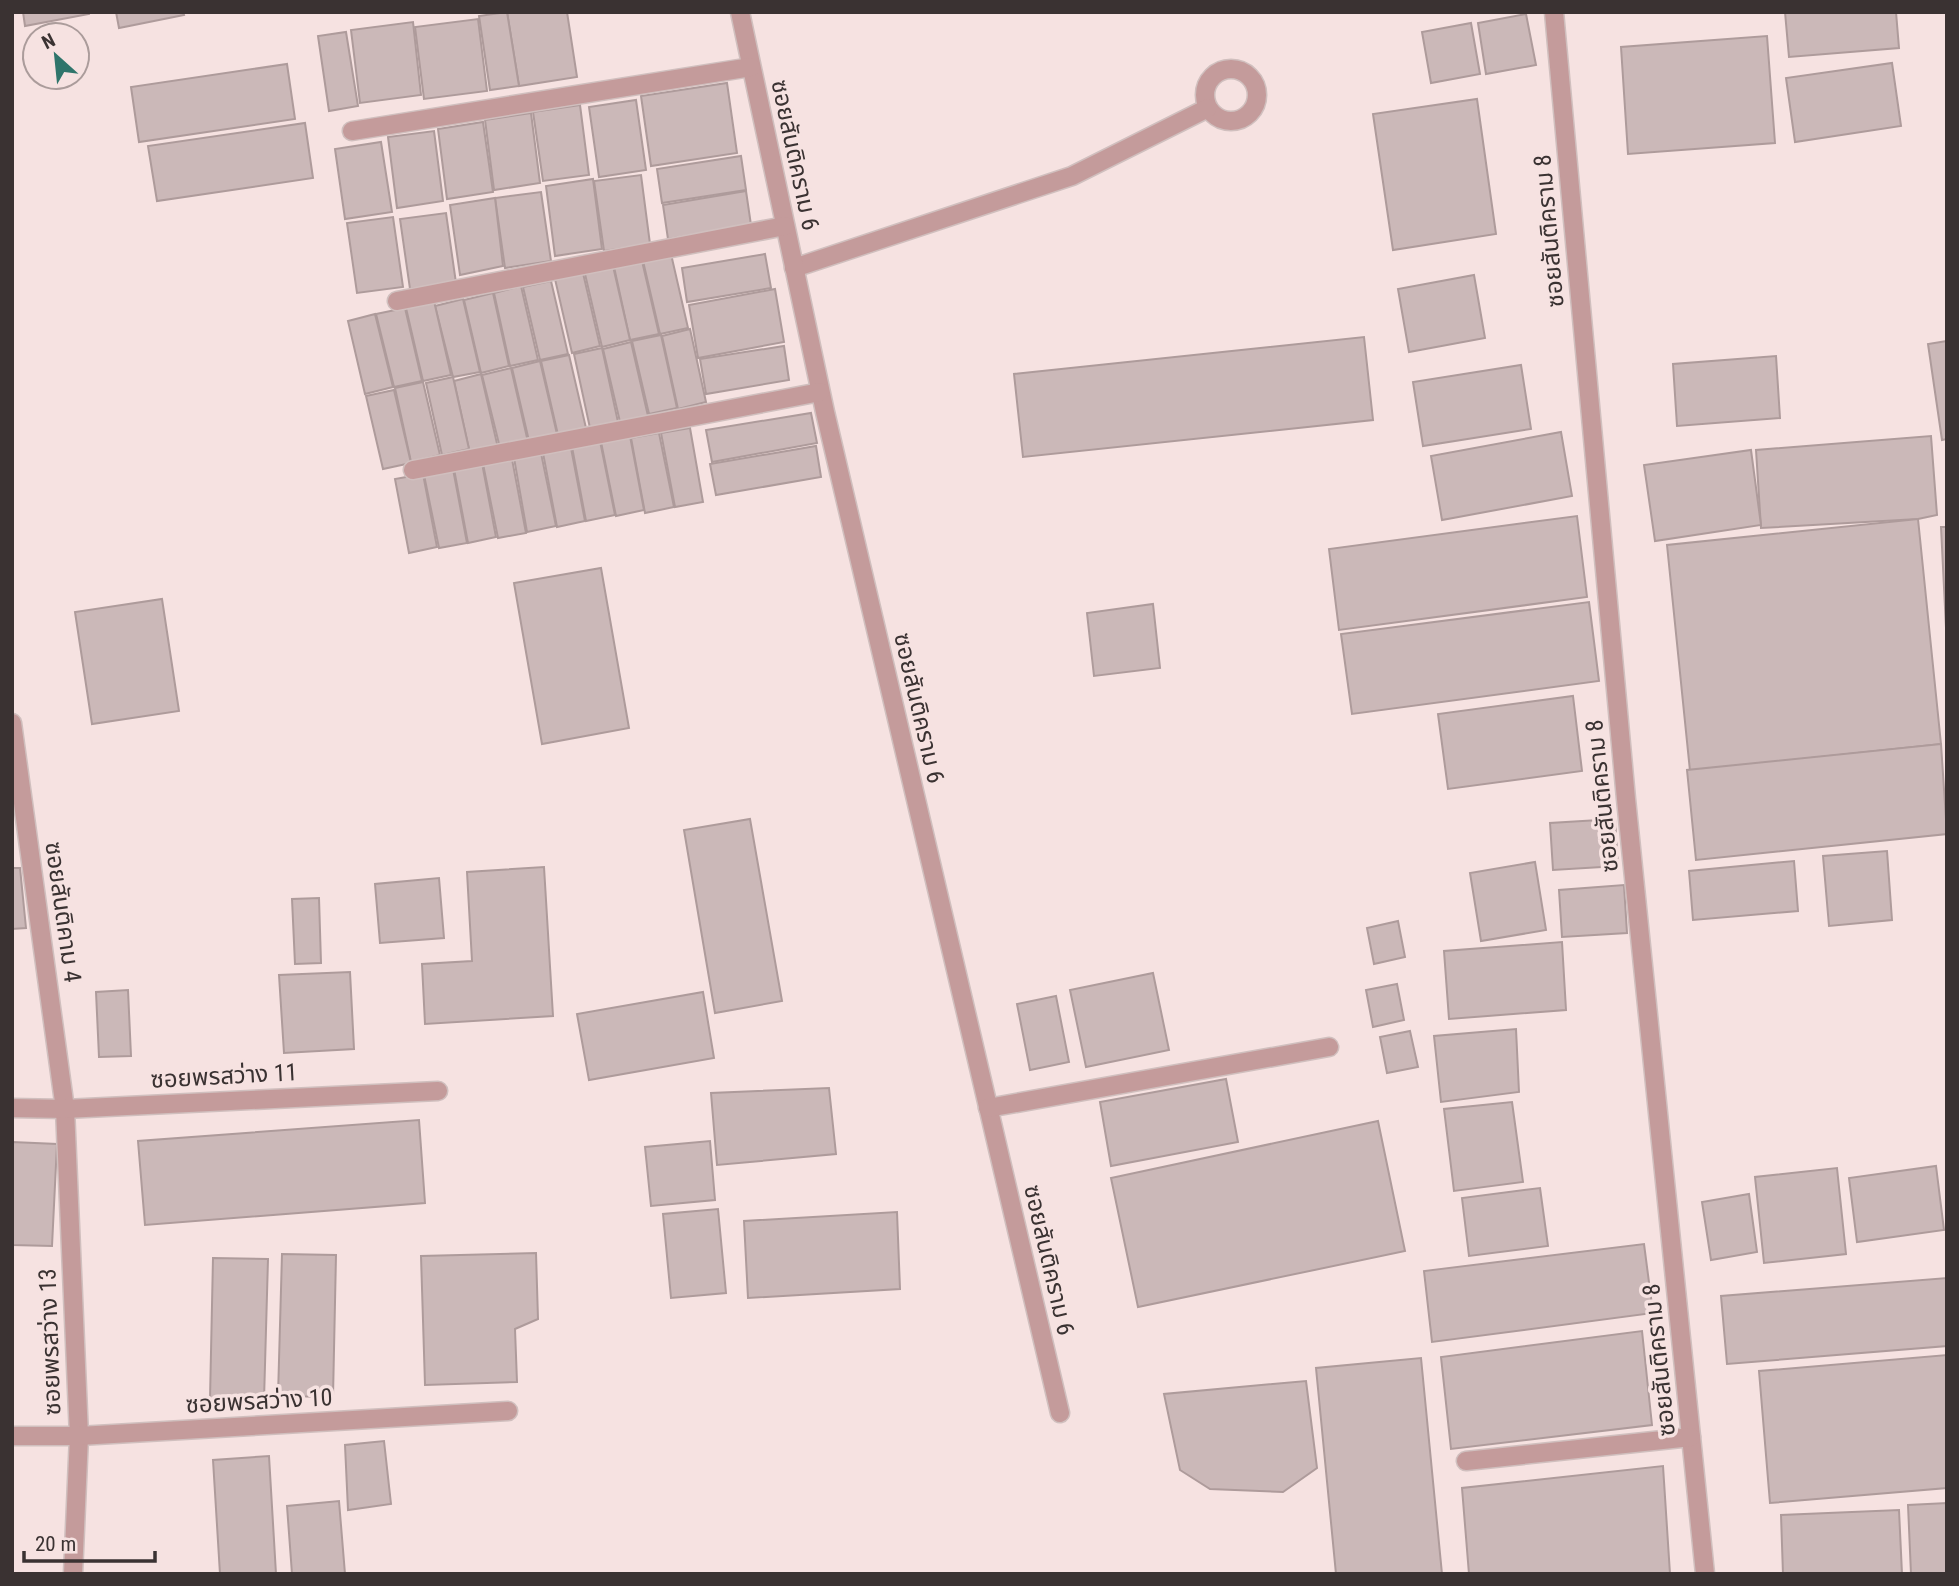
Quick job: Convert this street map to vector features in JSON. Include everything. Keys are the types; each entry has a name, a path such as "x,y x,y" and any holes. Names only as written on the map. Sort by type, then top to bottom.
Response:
{"street":[{"name":"ซอยสันติคราม 6","path":"740,12 820,392 1059,1413"},
{"name":"ซอยสันติคราม 8","path":"1554,12 1626,799 1705,1574"},
{"path":"352,131 751,67"},
{"path":"794,268 1072,176 1208,108"},
{"path":"397,301 785,226"},
{"path":"413,470 820,392"},
{"name":"ซอยสันติคาม 4","path":"12,723 20,844 65,1109"},
{"path":"988,1108 1329,1047"},
{"name":"ซอยพรสว่าง 11","path":"12,1108 65,1109 438,1091"},
{"name":"ซอยพรสว่าง 13","path":"65,1109 79,1436 73,1574"},
{"name":"ซอยพรสว่าง 10","path":"12,1436 79,1436 508,1411"},
{"path":"1466,1461 1691,1437"}],"building":[{"path":"23,12 89,12 52,21 24,21"},
{"path":"116,12 183,12 184,15 119,28"},
{"path":"507,12 567,12 577,77 519,86"},
{"path":"507,12 519,86 490,90 479,16"},
{"path":"1785,12 1896,12 1899,48 1789,57"},
{"path":"1526,14 1536,65 1486,74 1478,23"},
{"path":"478,19 487,91 424,99 415,27"},
{"path":"413,22 421,95 360,103 351,30"},
{"path":"1471,23 1480,74 1431,83 1422,32"},
{"path":"346,32 358,106 329,111 318,36"},
{"path":"1767,36 1775,143 1628,154 1621,47"},
{"path":"1892,63 1901,126 1795,142 1786,78"},
{"path":"287,64 295,119 139,142 131,87"},
{"path":"727,83 737,153 651,166 641,96"},
{"path":"1477,99 1496,234 1393,250 1373,114"},
{"path":"636,100 646,170 599,177 589,107"},
{"path":"580,105 589,175 543,181 533,112"},
{"path":"531,113 540,183 494,190 485,120"},
{"path":"483,122 493,192 447,199 438,129"},
{"path":"305,123 313,178 157,201 148,146"},
{"path":"434,131 443,201 397,208 388,137"},
{"path":"381,142 392,212 345,219 335,149"},
{"path":"741,156 746,190 662,203 657,169"},
{"path":"641,175 650,244 604,251 594,181"},
{"path":"593,179 602,249 555,256 546,186"},
{"path":"746,191 751,225 668,239 663,205"},
{"path":"541,192 551,261 505,268 495,198"},
{"path":"495,198 503,266 460,275 450,205"},
{"path":"446,213 456,283 410,289 400,219"},
{"path":"393,217 403,287 357,293 347,223"},
{"path":"671,254 688,328 660,334 643,261"},
{"path":"765,254 771,288 687,302 682,268"},
{"path":"642,261 659,334 630,340 614,267"},
{"path":"613,266 630,340 602,347 585,274"},
{"path":"583,273 600,346 572,353 555,279"},
{"path":"1474,275 1485,338 1409,352 1398,289"},
{"path":"551,281 568,354 540,360 523,287"},
{"path":"521,286 538,360 510,366 494,293"},
{"path":"775,289 784,342 698,358 689,305"},
{"path":"493,293 509,366 481,373 464,300"},
{"path":"463,299 480,372 453,377 435,306"},
{"path":"434,301 451,375 423,381 406,308"},
{"path":"405,308 422,381 394,387 376,314"},
{"path":"375,314 393,387 365,394 348,321"},
{"path":"690,329 706,402 678,409 662,336"},
{"path":"661,335 677,408 649,414 632,341"},
{"path":"1364,337 1373,420 1023,457 1014,374"},
{"path":"1947,341 1947,439 1942,440 1928,344"},
{"path":"631,342 648,416 620,422 603,349"},
{"path":"784,346 789,380 706,394 700,359"},
{"path":"602,348 618,422 590,428 574,354"},
{"path":"569,355 586,428 558,435 541,361"},
{"path":"1776,356 1780,418 1677,426 1673,364"},
{"path":"540,361 557,434 529,441 512,368"},
{"path":"1521,365 1531,429 1423,446 1413,382"},
{"path":"511,368 528,442 500,448 482,375"},
{"path":"481,374 498,448 470,454 454,381"},
{"path":"453,377 469,449 442,455 426,383"},
{"path":"423,382 440,455 411,462 395,388"},
{"path":"394,390 411,463 383,469 366,396"},
{"path":"811,413 817,443 712,462 706,430"},
{"path":"690,428 703,502 675,507 661,433"},
{"path":"1561,432 1572,496 1442,520 1431,456"},
{"path":"659,433 674,507 645,513 631,438"},
{"path":"630,436 644,510 616,516 601,442"},
{"path":"1931,436 1937,515 1918,519 1761,528 1756,450"},
{"path":"600,441 615,515 586,521 572,447"},
{"path":"816,446 821,477 716,495 710,464"},
{"path":"571,448 585,521 557,527 543,453"},
{"path":"1751,450 1761,525 1655,541 1644,465"},
{"path":"541,453 556,526 527,532 514,458"},
{"path":"512,459 526,533 498,538 483,464"},
{"path":"482,463 496,537 468,543 454,469"},
{"path":"453,469 467,543 439,548 424,475"},
{"path":"423,474 437,547 409,553 395,479"},
{"path":"1577,516 1587,597 1339,630 1329,549"},
{"path":"1918,519 1941,744 1690,771 1667,545"},
{"path":"1941,527 1947,527 1947,648"},
{"path":"601,568 629,728 542,744 514,583"},
{"path":"162,599 179,711 92,724 75,612"},
{"path":"1589,602 1599,681 1352,714 1341,634"},
{"path":"1153,604 1160,668 1094,676 1087,613"},
{"path":"1573,696 1582,771 1448,789 1438,714"},
{"path":"1941,744 1947,834 1696,860 1687,770"},
{"path":"750,819 782,1001 715,1013 684,830"},
{"path":"1615,819 1618,866 1553,870 1550,823"},
{"path":"1887,851 1892,920 1829,926 1823,856"},
{"path":"1794,861 1798,911 1693,920 1689,871"},
{"path":"1535,862 1546,930 1481,941 1470,873"},
{"path":"544,867 553,1016 425,1024 422,964 472,961 467,872"},
{"path":"12,868 20,868 26,928 12,929"},
{"path":"439,878 444,938 380,943 375,884"},
{"path":"1624,885 1627,933 1562,937 1559,890"},
{"path":"319,898 321,963 295,964 292,899"},
{"path":"1398,921 1405,957 1374,964 1367,928"},
{"path":"1562,942 1566,1010 1449,1019 1444,951"},
{"path":"350,972 354,1049 284,1053 279,975"},
{"path":"1153,973 1169,1050 1086,1067 1070,990"},
{"path":"1397,984 1404,1020 1373,1027 1366,990"},
{"path":"128,990 131,1056 99,1057 96,992"},
{"path":"703,992 714,1058 589,1080 577,1014"},
{"path":"1056,996 1069,1062 1030,1070 1017,1004"},
{"path":"1516,1029 1519,1092 1441,1102 1434,1036"},
{"path":"1410,1031 1418,1067 1387,1073 1380,1037"},
{"path":"1226,1079 1238,1142 1111,1166 1100,1102"},
{"path":"829,1088 836,1154 717,1165 711,1093"},
{"path":"1512,1102 1523,1182 1454,1191 1444,1109"},
{"path":"419,1120 425,1203 145,1225 138,1141"},
{"path":"1378,1121 1405,1251 1138,1307 1111,1178"},
{"path":"710,1141 715,1200 651,1206 645,1147"},
{"path":"12,1142 57,1144 52,1246 12,1245"},
{"path":"1936,1166 1944,1230 1857,1242 1849,1178"},
{"path":"1837,1168 1846,1254 1764,1263 1755,1177"},
{"path":"1540,1188 1548,1246 1469,1256 1462,1198"},
{"path":"1749,1194 1757,1252 1711,1260 1702,1202"},
{"path":"718,1209 726,1293 671,1298 663,1214"},
{"path":"897,1212 900,1289 748,1298 744,1221"},
{"path":"1644,1244 1653,1313 1432,1342 1424,1271"},
{"path":"536,1253 538,1319 515,1329 517,1382 425,1385 421,1256"},
{"path":"282,1254 336,1255 333,1397 278,1396"},
{"path":"213,1258 268,1259 264,1400 210,1399"},
{"path":"1947,1278 1947,1346 1727,1364 1721,1296"},
{"path":"1642,1331 1652,1425 1451,1449 1441,1357"},
{"path":"1947,1355 1947,1488 1770,1503 1759,1371"},
{"path":"1421,1358 1442,1574 1336,1574 1316,1368"},
{"path":"1306,1381 1317,1468 1283,1492 1210,1489 1180,1470 1164,1394"},
{"path":"384,1441 391,1504 348,1510 345,1445"},
{"path":"269,1456 276,1574 220,1574 213,1460"},
{"path":"1663,1466 1670,1574 1469,1574 1462,1488"},
{"path":"339,1501 345,1574 292,1574 287,1506"},
{"path":"1947,1503 1947,1574 1911,1574 1908,1505"},
{"path":"1899,1510 1902,1574 1783,1574 1781,1515"}]}
